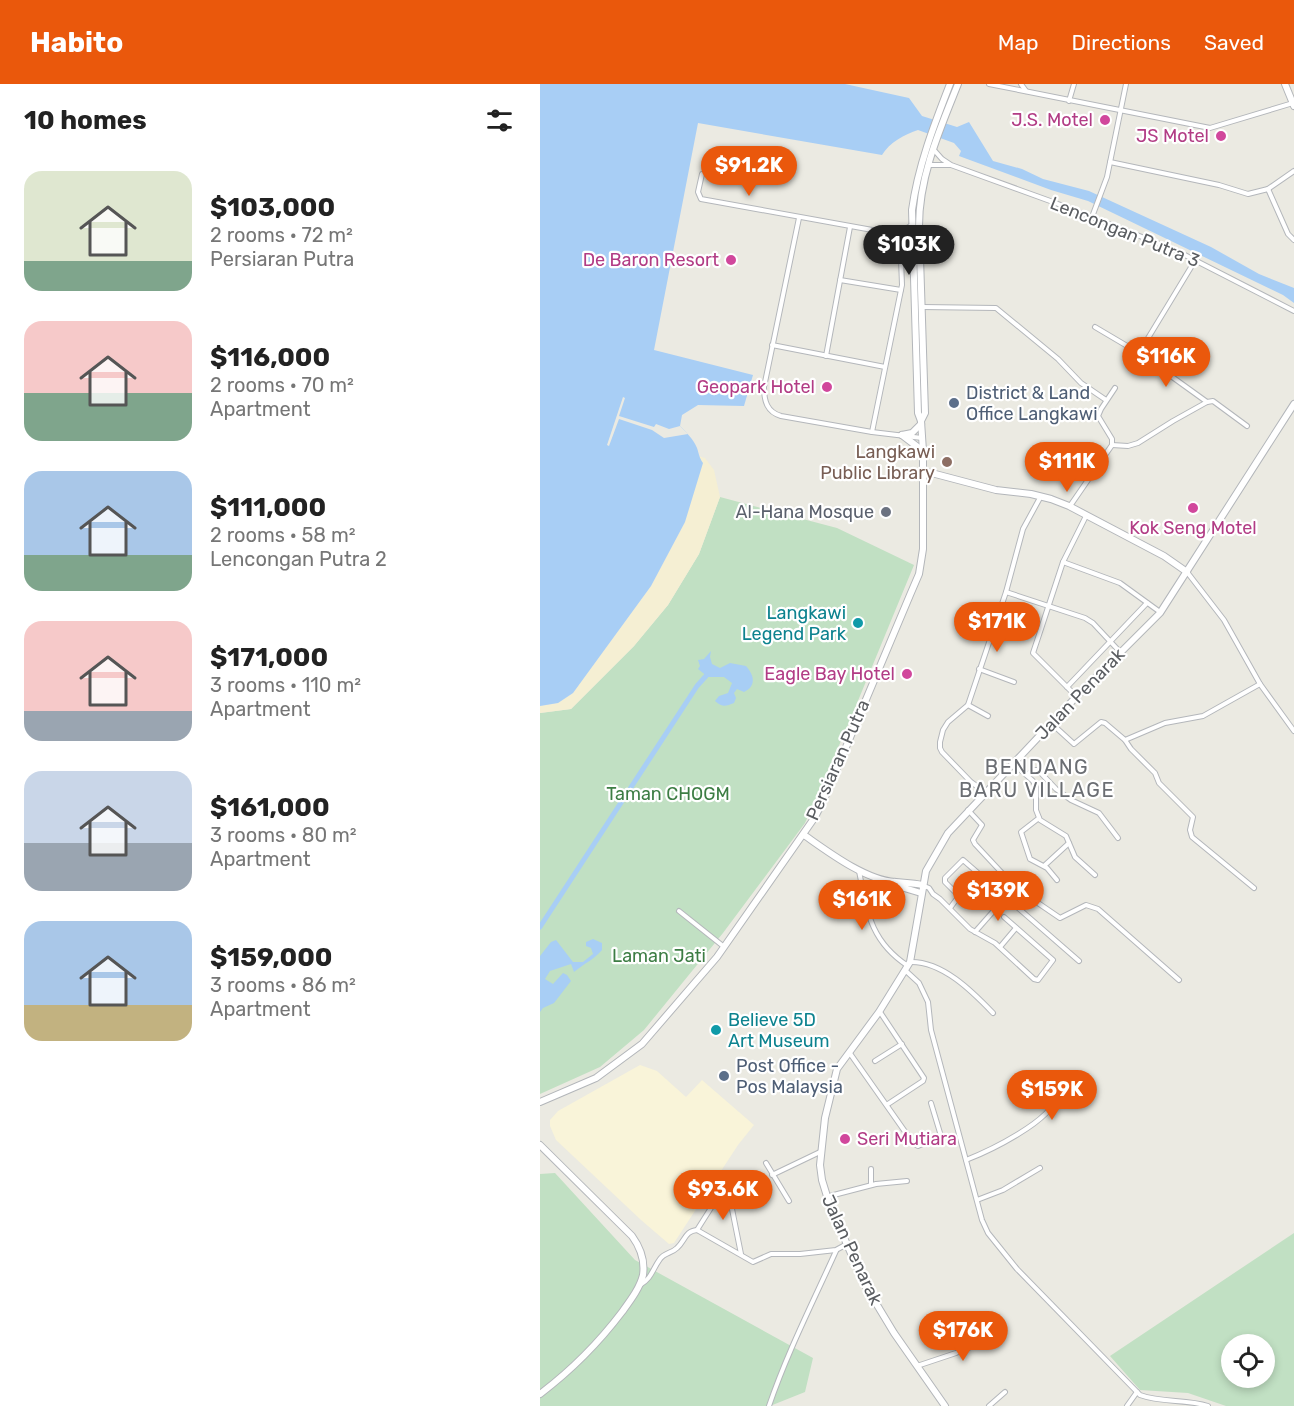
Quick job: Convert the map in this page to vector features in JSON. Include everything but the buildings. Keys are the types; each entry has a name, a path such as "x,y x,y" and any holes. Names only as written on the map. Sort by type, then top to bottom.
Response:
{"main road":[{"name":"Persiaran Putra","path":"540,1102 596,1078 639,1046 717,957 804,835 825,797 919,573 923,549 924,471 921,422 918,412 912,225 915,191 933,144 950,84"},
{"name":"Persiaran Putra","path":"941,118 958,84"},
{"path":"1285,84 1293,104"},
{"name":"Persiaran Putra","path":"921,422 925,413 919,211 920,197 933,144"},
{"name":"Jalan Penarak","path":"945,1406 875,1303 860,1275 826,1197 822,1180 822,1151 826,1109 833,1078 908,966 922,885 926,871 942,841 985,792 1160,613 1294,404"},
{"path":"903,435 912,433 921,422"},
{"path":"903,435 923,451"},
{"path":"924,471 996,490 1041,496 1070,506 1164,556 1186,572"},
{"path":"804,835 859,870 907,885 922,885"},
{"path":"907,885 926,871"},
{"path":"907,885 921,893"},
{"path":"907,885 919,907"},
{"path":"540,1145 624,1227 637,1244 643,1262 639,1286 612,1325 586,1356 540,1394"}],"street":[{"path":"989,84 1210,128 1293,104"},
{"path":"1005,87 1013,84"},
{"path":"1021,84 1027,92"},
{"path":"1070,100 1074,84"},
{"path":"1092,217 1110,162 1126,84"},
{"path":"933,144 942,159 951,165"},
{"path":"1110,162 1219,185 1248,194 1268,189 1294,171"},
{"path":"929,165 951,165"},
{"name":"Lencongan Putra 3","path":"951,165 1092,217 1196,259 1294,311"},
{"path":"702,174 698,192 701,199 889,233 900,232 912,225"},
{"path":"1268,189 1288,234 1294,240"},
{"path":"799,218 768,366 765,399 768,408 776,415 872,432 922,438"},
{"path":"826,356 850,227"},
{"path":"872,432 901,290 900,232"},
{"path":"1139,353 1196,259"},
{"path":"840,280 901,290"},
{"path":"922,307 987,307 1000,310 1037,344 1058,359 1081,383 1106,400"},
{"path":"1095,327 1139,353 1207,402"},
{"path":"772,345 885,367"},
{"path":"1070,506 1112,445 1112,439 1098,416 1115,388"},
{"path":"1112,445 1128,446 1138,443 1173,420 1207,402 1217,402 1247,426"},
{"path":"985,792 971,782 940,748 943,730 948,722 968,705 1006,591 1023,529 1041,496"},
{"path":"1077,696 1033,653 1064,562 1086,516"},
{"path":"1064,562 1120,582 1160,613"},
{"path":"1186,572 1224,620 1260,684 1294,731"},
{"path":"1006,591 1085,618 1093,623 1121,653"},
{"path":"1067,687 1147,603"},
{"path":"980,669 1014,682"},
{"path":"1125,740 1164,723 1203,716 1260,684"},
{"path":"968,705 988,716"},
{"path":"1051,723 1074,744 1101,722 1105,723 1125,740 1155,773 1159,783 1193,817 1190,830 1192,837 1254,888"},
{"path":"1013,763 1027,775 1035,787 1035,810 1039,818 1045,825 1066,836 1075,857 1095,875"},
{"path":"1027,775 1033,770 1038,770 1056,789 1071,800 1099,813 1118,838"},
{"path":"968,810 981,825 973,840 975,844 1017,888 1060,918 1086,905 1098,909 1179,980"},
{"path":"1039,818 1021,832 1030,859 1044,867 1057,880"},
{"path":"1044,867 1070,843"},
{"path":"950,908 959,896 945,882 945,878 963,860 1078,961"},
{"path":"859,870 872,926 889,951 908,966 925,993 931,1030 985,1228 1017,1269 1137,1392 1147,1398 1190,1401 1208,1406"},
{"path":"922,885 929,888 975,932 1000,947 1038,980 1053,963 1052,959 1004,917"},
{"path":"921,893 933,894"},
{"path":"975,932 1005,898"},
{"path":"679,912 723,946"},
{"path":"1000,947 1016,928"},
{"path":"908,966 919,962 943,971 993,1013"},
{"path":"879,1012 924,1080 888,1104"},
{"path":"875,1060 902,1044"},
{"path":"849,1051 918,1146 941,1136 931,1103"},
{"path":"966,1160 1013,1139 1042,1116 1053,1103 1057,1095 1057,1086"},
{"path":"772,1175 822,1151"},
{"path":"766,1163 789,1201"},
{"path":"977,1200 1003,1190 1040,1168"},
{"path":"870,1169 872,1185"},
{"path":"826,1197 872,1185 907,1181"},
{"path":"698,1230 716,1200 722,1195 726,1197 732,1209 741,1255"},
{"path":"639,1286 650,1278 662,1257 679,1246 692,1230 698,1230 753,1262 771,1254 836,1250 847,1244"},
{"path":"769,1406 782,1368 810,1312 836,1250"},
{"path":"917,1366 1000,1335"},
{"path":"989,1406 1005,1392"},
{"path":"1127,1406 1137,1392"}],"shaded area":[{"path":"640,1065 657,1071 686,1097 702,1080 754,1125 738,1145 674,1243 669,1244 556,1140 550,1126 550,1120 558,1111"}],"green space":[{"name":"Taman CHOGM","path":"720,497 837,528 914,565 805,823 723,933 644,1030 600,1067 540,1094 540,713 571,709 634,646 668,605 699,554"},
{"path":"555,1173 635,1260 813,1358 805,1392 770,1406 540,1406 540,1174"},
{"path":"1294,1233 1294,1406 1226,1406 1188,1393 1140,1390 1110,1356"}],"sand":[{"path":"698,456 705,458 714,470 720,497 699,554 668,605 634,646 571,709 540,713 540,706 558,703 573,693 651,586 685,522"}],"water":[{"path":"540,84 845,84 909,98 922,116 957,127 969,122 993,161 1022,169 1043,179 1089,191 1211,247 1259,274 1294,288 1294,303 1283,295 1088,201 1051,190 959,156 961,151 954,143 918,130 898,140 882,155 698,123 654,350 753,375 744,406 698,405 682,415 680,426 694,442 703,463 685,522 651,586 573,693 558,703 540,706"},
{"path":"711,651 712,664 720,668 730,663 746,666 751,673 753,680 751,687 744,692 737,689 734,693 736,698 734,703 724,706 715,701 719,696 728,693 732,683 724,677 708,677 698,669 700,666 698,660 704,659"},
{"path":"593,939 602,943 602,950 592,959 574,972 571,964 550,971 545,979 553,984 563,973 571,981 554,1003 540,1012 540,956 551,942 556,940 573,962 583,962 593,954 591,948 586,946 586,942"}],"pier":[{"path":"623,397 625,398 619,416 654,427 656,424 669,429 680,426 688,434 664,438 652,430 619,419 609,446 607,445"}],"waterway":[{"path":"540,927 697,686 706,676"}],"place":[{"name":"J.S. Motel","path":"1105,120"},
{"name":"JS Motel","path":"1221,136"},
{"name":"De Baron Resort","path":"731,260"},
{"name":"Geopark Hotel","path":"827,387"},
{"name":"District & Land Office Langkawi","path":"954,403"},
{"name":"Langkawi Public Library","path":"947,462"},
{"name":"Kok Seng Motel","path":"1193,508"},
{"name":"Al-Hana Mosque","path":"886,512"},
{"name":"Langkawi Legend Park","path":"858,623"},
{"name":"Eagle Bay Hotel","path":"907,674"},
{"name":"Believe 5D Art Museum","path":"716,1030"},
{"name":"Post Office - Pos Malaysia","path":"724,1076"},
{"name":"Seri Mutiara","path":"845,1139"}],"district":[{"name":"BENDANG BARU VILLAGE","path":"1037,778"}],"park label":[{"name":"Laman Jati","path":"659,956"}]}
